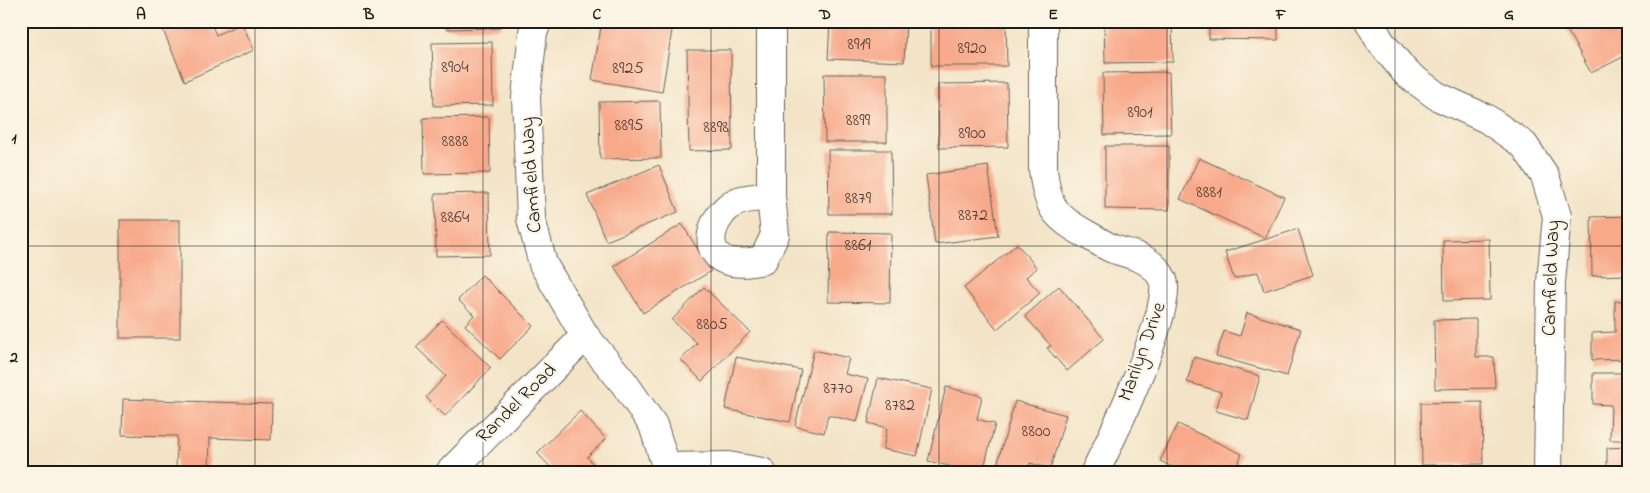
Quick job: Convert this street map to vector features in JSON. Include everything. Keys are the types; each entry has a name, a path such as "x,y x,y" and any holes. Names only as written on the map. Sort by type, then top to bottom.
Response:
{"street":[{"name":"Camfield Way","path":"538,21 533,32 526,97 531,219 543,264 585,336 624,383 653,425 668,469"},
{"path":"771,21 771,196"},
{"name":"Marilyn Drive","path":"1043,21 1043,170 1045,190 1053,208 1064,222 1111,248 1139,256 1154,266 1163,281 1165,294 1154,334 1094,472"},
{"name":"Camfield Way","path":"1369,21 1380,41 1406,73 1437,96 1487,119 1524,145 1545,176 1557,216 1551,282 1548,472"},
{"name":"Randel Road","path":"450,472 585,336"},
{"path":"668,469 728,466 762,472"}],"building":[{"path":"159,21 210,21 216,35 242,23 254,50 185,81"},
{"path":"446,21 500,21 500,28 446,29"},
{"path":"602,21 622,21 672,30 662,92 592,80"},
{"path":"830,21 906,21 904,62 828,59"},
{"path":"931,21 1006,21 1007,66 931,66"},
{"path":"1104,21 1172,21 1173,62 1105,63"},
{"path":"1209,21 1278,21 1278,40 1209,39"},
{"path":"1562,21 1629,21 1629,54 1591,73"},
{"path":"492,42 493,105 434,106 432,43"},
{"path":"687,50 731,50 732,150 689,151"},
{"path":"1169,72 1171,134 1104,135 1103,73"},
{"path":"824,74 887,74 887,142 825,142"},
{"path":"1007,83 1008,147 939,148 938,84"},
{"path":"660,101 661,158 600,159 599,102"},
{"path":"489,117 490,173 424,174 423,118"},
{"path":"1105,146 1169,146 1169,210 1105,209"},
{"path":"828,150 891,150 892,214 829,214"},
{"path":"1199,158 1284,197 1265,238 1180,199"},
{"path":"659,165 678,212 606,241 587,195"},
{"path":"988,166 998,236 935,244 926,175"},
{"path":"489,193 490,255 436,256 435,194"},
{"path":"1629,216 1629,255 1626,255 1626,275 1592,276 1591,217"},
{"path":"120,220 180,220 180,338 120,338"},
{"path":"682,224 711,271 643,313 614,266"},
{"path":"1298,229 1313,275 1264,291 1258,272 1234,279 1225,252"},
{"path":"829,232 891,233 890,303 828,302"},
{"path":"1489,239 1490,300 1444,301 1443,240"},
{"path":"1017,244 1037,268 1026,277 1040,293 997,329 964,288"},
{"path":"482,275 533,326 500,359 465,325 474,315 458,300"},
{"path":"1059,286 1104,339 1067,371 1047,348 1051,346 1025,316"},
{"path":"704,287 750,332 702,381 681,360 697,343 672,320"},
{"path":"1615,301 1629,301 1629,359 1592,360 1592,333 1615,332"},
{"path":"1247,313 1301,329 1287,376 1216,356 1224,331 1240,336"},
{"path":"1476,319 1476,357 1494,357 1495,388 1435,389 1434,320"},
{"path":"442,320 491,368 445,416 426,397 446,376 416,347"},
{"path":"814,350 849,358 845,374 868,379 857,422 828,415 824,433 795,426"},
{"path":"736,357 801,370 790,422 725,409"},
{"path":"1194,357 1260,376 1248,420 1216,411 1221,392 1187,382"},
{"path":"1593,373 1629,373 1629,440 1610,440 1611,405 1593,404"},
{"path":"878,378 932,389 917,456 883,449 887,428 868,423"},
{"path":"946,387 982,396 977,419 995,424 983,472 974,472 928,461"},
{"path":"123,399 272,404 271,440 210,438 209,471 176,470 177,436 122,435"},
{"path":"1015,401 1066,415 1050,469 1030,463 1028,472 995,472"},
{"path":"1482,402 1483,464 1422,465 1421,403"},
{"path":"580,411 606,439 587,457 601,472 555,472 537,453"},
{"path":"1178,424 1242,454 1234,472 1183,472 1160,461"},
{"path":"1629,447 1629,472 1607,472 1607,448"}]}
